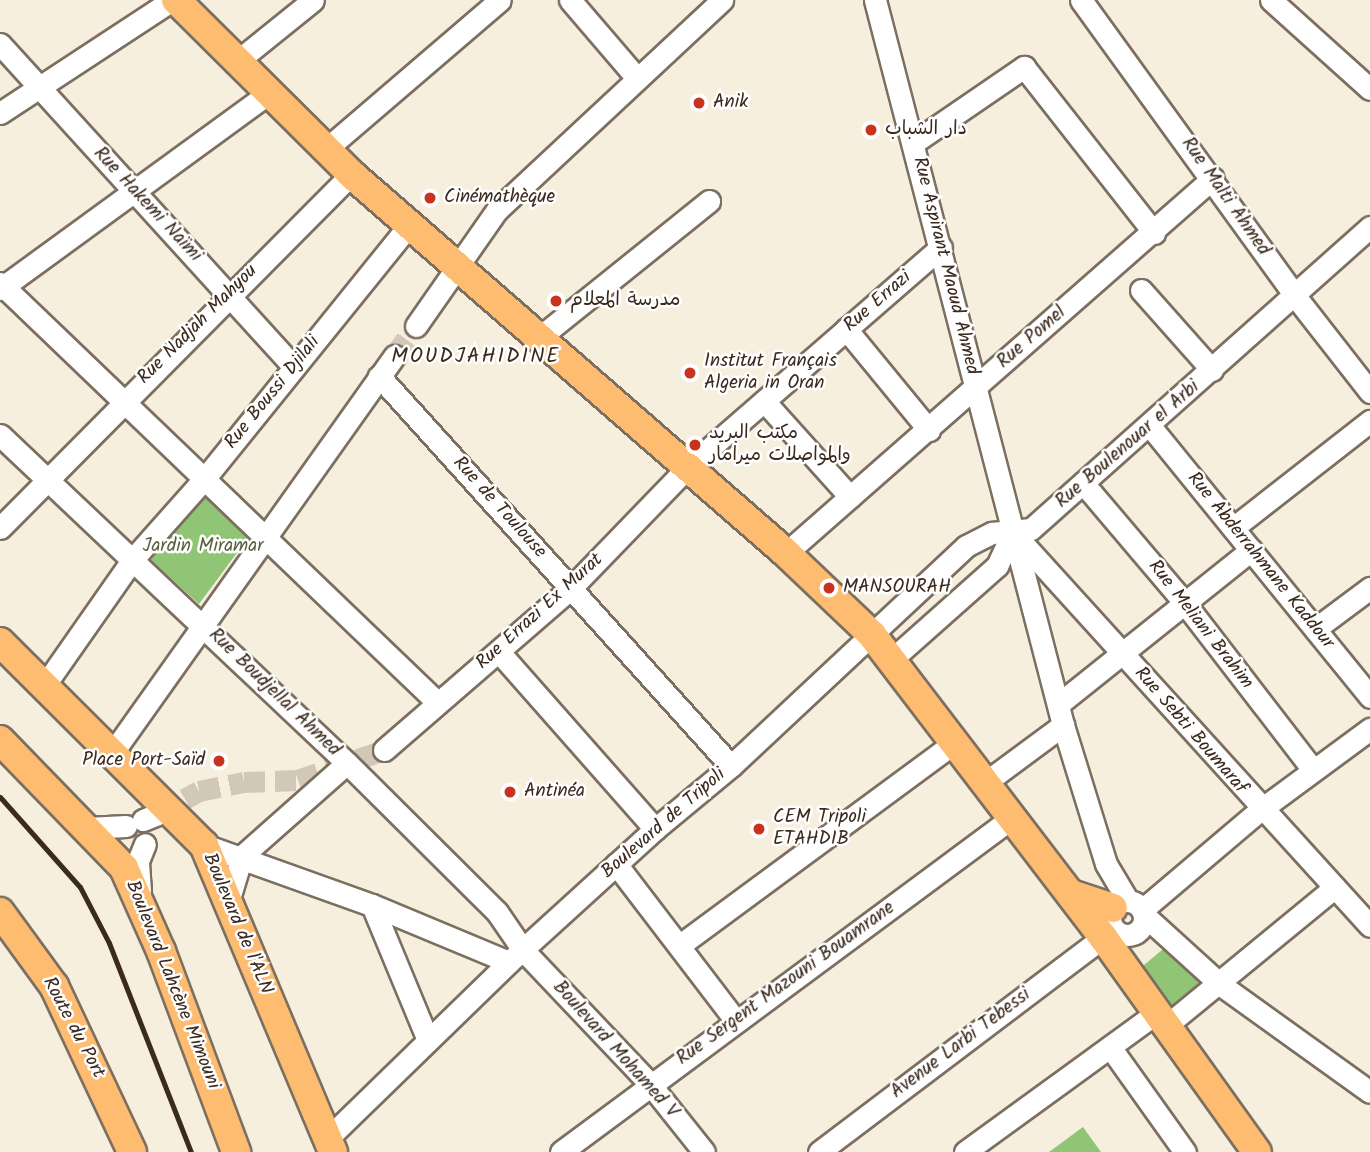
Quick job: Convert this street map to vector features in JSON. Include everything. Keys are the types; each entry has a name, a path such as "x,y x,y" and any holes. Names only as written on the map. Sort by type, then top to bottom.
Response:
{"main road":[{"path":"174,0 266,94 351,174 457,270 540,337 786,553 872,635 1071,894 1113,936 1126,968 1257,1152"},
{"name":"Boulevard de l'ALN","path":"0,642 204,845 229,899 330,1145"},
{"name":"Boulevard Lahcène Mimouni","path":"0,740 116,856 144,907 236,1152"},
{"path":"1071,894 1131,908"},
{"name":"Route du Port","path":"0,912 54,986 132,1152"}],"street":[{"path":"0,113 174,0"},
{"path":"235,63 313,0"},
{"path":"325,150 500,0"},
{"path":"570,0 636,77"},
{"path":"416,326 497,210 636,77 722,0"},
{"name":"Rue Aspirant Maoud Ahmed","path":"875,0 1063,725 1106,864 1131,908"},
{"path":"1271,0 1370,89"},
{"name":"Rue Malti Ahmed","path":"1086,2 1295,296 1370,392"},
{"name":"Rue Hakemi Naïmi","path":"0,44 294,367"},
{"path":"913,143 1024,67 1154,233"},
{"path":"266,94 135,192 1,286 123,399 437,702"},
{"name":"Rue Nadjah Mahyou","path":"0,528 123,399 351,174"},
{"name":"Rue Pomel","path":"786,553 1154,233 1213,178"},
{"path":"540,337 709,201"},
{"name":"Rue Boussi Djilali","path":"44,686 133,559 205,478 409,225"},
{"name":"Rue Boulenouar el Arbi","path":"1013,532 1031,529 1150,426 1370,227"},
{"name":"Rue Errazi","path":"688,467 941,247"},
{"path":"1141,290 1212,370"},
{"path":"846,329 929,430"},
{"path":"113,752 201,623 394,356"},
{"name":"Rue de Toulouse","path":"379,376 731,766"},
{"path":"764,401 849,497"},
{"path":"1233,528 1370,421"},
{"name":"Rue Abderrahmane Kaddour","path":"1150,426 1370,697"},
{"name":"Rue Boudjellal Ahmed","path":"0,435 347,763 497,912 516,956"},
{"name":"Rue Errazi Ex Murat","path":"384,750 572,587 688,467"},
{"name":"Rue Meliani Brahim","path":"1083,483 1184,601 1313,771"},
{"path":"891,660 997,566 1013,532"},
{"name":"Boulevard de Tripoli","path":"330,1145 428,1038 655,828 731,766 966,546 992,533 1013,532"},
{"name":"Rue Sebti Boumaraf","path":"1013,532 1260,810 1370,926"},
{"path":"1059,703 1251,550"},
{"path":"1315,629 1370,588"},
{"path":"499,652 655,828"},
{"path":"986,782 1063,725"},
{"path":"1113,936 1110,925 1131,908 1369,732"},
{"path":"680,945 955,742"},
{"path":"229,899 242,856 347,763"},
{"name":"Rue Sergent Mazouni Bouamrane","path":"561,1152 649,1083 1013,817"},
{"path":"87,828 142,829 138,861 144,907"},
{"path":"204,845 242,856 516,956"},
{"path":"615,864 736,1021"},
{"path":"965,1152 1110,1047 1221,985 1335,887"},
{"path":"372,905 428,1038"},
{"path":"1131,908 1221,985 1369,1089"},
{"name":"Avenue Larbi Tebessi","path":"819,1152 1113,936 1139,931 1131,908"},
{"name":"Boulevard Mohamed V","path":"516,956 649,1083 704,1152"},
{"path":"1110,1047 1185,1152"}],"green space":[{"name":"Jardin Miramar","path":"205,496 248,538 199,604 151,560"},
{"path":"1168,945 1209,984 1171,1016 1138,970"},
{"path":"1083,1127 1101,1152 1049,1152"}],"tunnel":[{"path":"394,356 416,326"},
{"path":"158,814 199,791 244,782 298,780 384,750"}],"railway":[{"path":"0,797 80,887 109,943 191,1152"}],"place":[{"name":"Anik","path":"699,103"},
{"name":"دار الشباب","path":"871,130"},
{"name":"Cinémathèque","path":"430,198"},
{"name":"مدرسة المعلام","path":"556,301"},
{"name":"Institut Français Algeria in Oran","path":"690,373"},
{"name":"مكتب البريد والمواصلات ميرامار","path":"695,445"},
{"name":"MANSOURAH","path":"829,588"},
{"name":"Place Port-Saïd","path":"219,761"},
{"name":"Antinéa","path":"510,792"},
{"name":"CEM Tripoli ETAHDIB","path":"759,829"}],"district":[{"name":"MOUDJAHIDINE","path":"476,357"}]}
